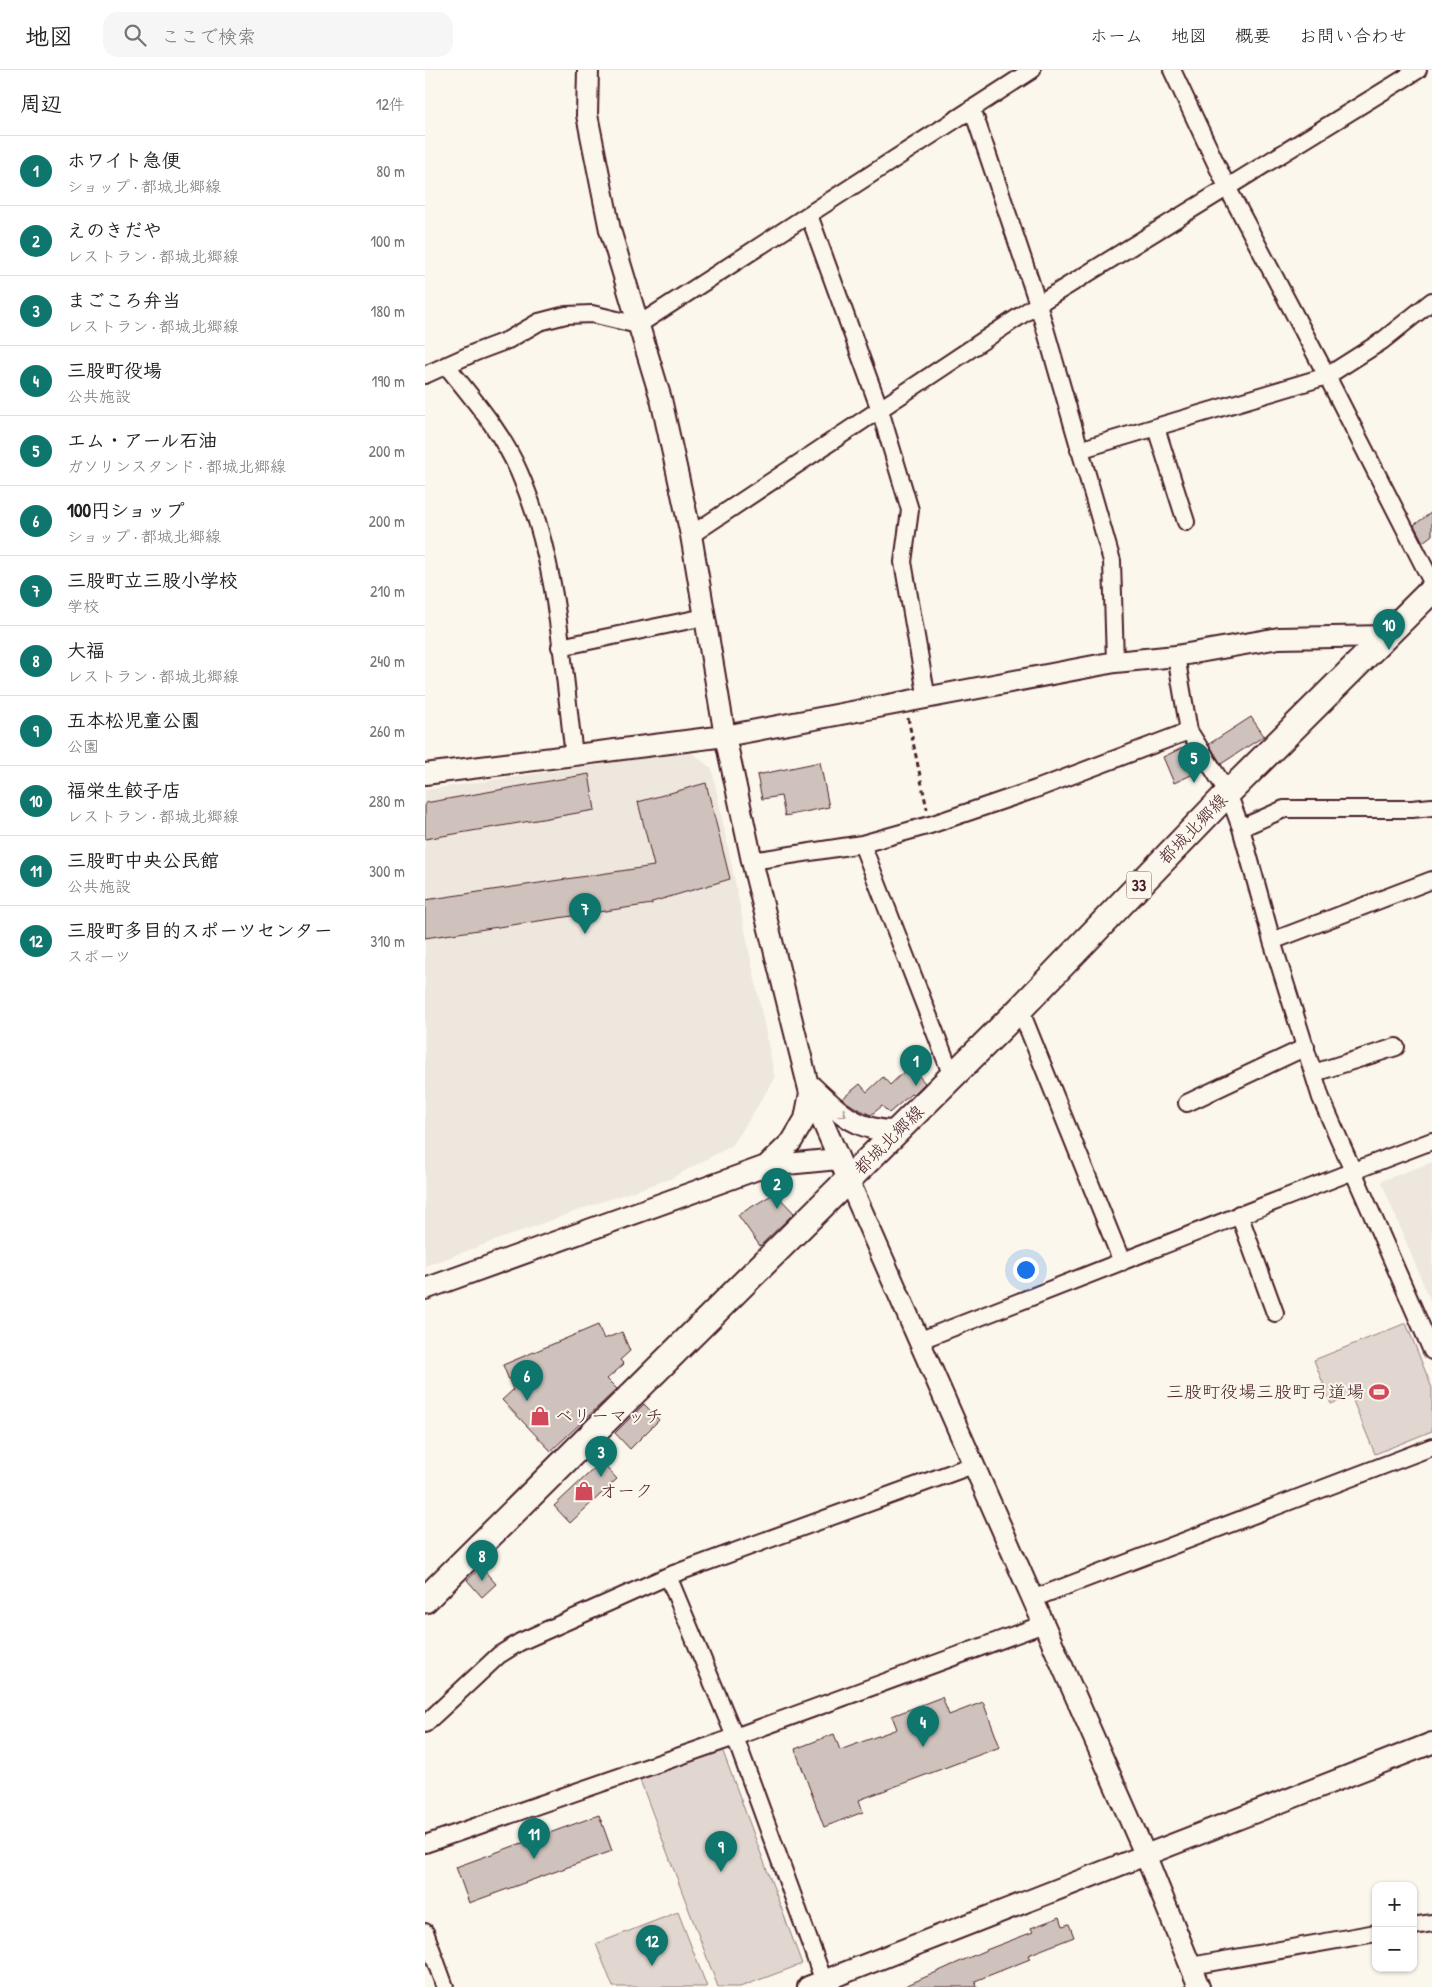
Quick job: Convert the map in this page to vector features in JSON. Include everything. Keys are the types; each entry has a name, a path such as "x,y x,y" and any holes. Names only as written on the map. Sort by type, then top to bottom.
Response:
{"main road":[{"name":"都城北郷線","path":"425,1600 848,1182 1020,1009 1228,793 1432,590"}],"street":[{"path":"588,70 587,115 610,230 661,399 691,536 725,736 752,861 808,1087 848,1182 1145,1854 1199,1987"},
{"path":"425,376 508,340 539,322 567,315 592,314 638,325 1032,70"},
{"path":"1172,70 1227,187 1327,376 1432,582"},
{"path":"691,536 1038,304 1418,70"},
{"path":"972,108 1038,304 1112,561 1115,662"},
{"path":"809,215 880,410 910,510 903,562 927,699"},
{"path":"1079,450 1327,376 1382,341 1432,301"},
{"path":"447,365 495,428 519,472 540,530 554,594 574,755"},
{"path":"1155,428 1186,522"},
{"path":"560,647 705,617"},
{"path":"425,774 725,736 1115,662 1176,656 1279,638 1387,636"},
{"path":"1176,656 1189,731 1228,793 1241,828 1272,941 1321,1098 1432,1350"},
{"path":"752,861 862,844 930,825 1036,790 1189,731"},
{"path":"1241,828 1284,809 1412,809 1432,806"},
{"path":"862,844 952,1076"},
{"path":"1272,941 1432,880"},
{"path":"1020,1009 1122,1262"},
{"path":"1187,1103 1306,1047"},
{"path":"1314,1073 1396,1047"},
{"path":"808,1087 855,1124 883,1132 897,1131"},
{"path":"766,1166 792,1141 805,1119 808,1087"},
{"path":"918,1341 1122,1262 1239,1214 1432,1141"},
{"path":"425,1289 766,1166 838,1159"},
{"path":"1239,1214 1275,1313"},
{"path":"1033,1599 1432,1447"},
{"path":"425,1724 480,1672 520,1642 669,1576 973,1465"},
{"path":"669,1576 735,1737 819,1985 1145,1854 1432,1743"},
{"path":"425,1844 735,1737 1043,1624"},
{"path":"1417,1925 1432,1923"},
{"path":"425,1932 445,1987"},
{"path":"1191,1966 1372,1934"}],"path":[{"path":"904,703 930,825"}],"shaded area":[{"path":"690,751 712,769 775,1078 733,1145 670,1179 425,1266 425,790"},
{"path":"1432,1162 1432,1305 1381,1181"},
{"name":"三股町役場三股町弓道場","path":"1406,1323 1432,1388 1432,1431 1375,1454 1351,1396 1331,1404 1314,1360"},
{"path":"722,1749 802,1964 740,1987 718,1987 640,1780"},
{"path":"678,1912 707,1987 613,1987 596,1944"}],"building":[{"path":"1432,512 1432,535 1423,542 1414,525"},
{"path":"1251,717 1264,736 1221,764 1209,744"},
{"path":"1184,747 1188,757 1192,754 1202,770 1174,783 1163,757"},
{"path":"820,762 829,807 785,816 781,796 762,799 757,775"},
{"path":"589,774 595,810 425,839 425,803"},
{"path":"706,783 730,879 652,902 652,904 425,938 425,900 654,866 638,802"},
{"path":"910,1066 925,1083 913,1095 911,1094 889,1113 882,1106 871,1115 842,1099 860,1084 867,1092 883,1077 890,1085"},
{"path":"775,1193 794,1213 760,1246 738,1215"},
{"path":"598,1325 604,1339 622,1332 630,1351 620,1360 624,1364 607,1379 617,1389 551,1451 502,1400 513,1390 503,1365"},
{"path":"644,1404 659,1420 630,1449 615,1433"},
{"path":"601,1462 617,1479 570,1523 554,1506"},
{"path":"481,1567 496,1584 482,1597 467,1580"},
{"path":"942,1697 949,1715 983,1702 1000,1747 859,1800 863,1812 824,1827 795,1749 834,1734 840,1750 897,1729 892,1716"},
{"path":"599,1815 612,1851 469,1903 456,1867"},
{"path":"1060,1917 1063,1926 1069,1924 1074,1937 1028,1955 1030,1959 975,1981 977,1987 903,1987 986,1950 1033,1932 1031,1928"}],"place":[{"name":"福栄生餃子店","path":"1389,650"},
{"name":"エム・アール石油","path":"1194,783"},
{"name":"三股町立三股小学校","path":"585,934"},
{"name":"ホワイト急便","path":"916,1086"},
{"name":"えのきだや","path":"777,1209"},
{"name":"三股町役場三股町弓道場","path":"1379,1392"},
{"name":"100円ショップ","path":"527,1401"},
{"name":"ベリーマッチ","path":"540,1416"},
{"name":"まごころ弁当","path":"601,1477"},
{"name":"オーク","path":"584,1491"},
{"name":"大福","path":"482,1581"},
{"name":"三股町役場","path":"923,1747"},
{"name":"三股町中央公民館","path":"534,1859"},
{"name":"五本松児童公園","path":"721,1872"},
{"name":"三股町多目的スポーツセンター","path":"652,1966"}]}
